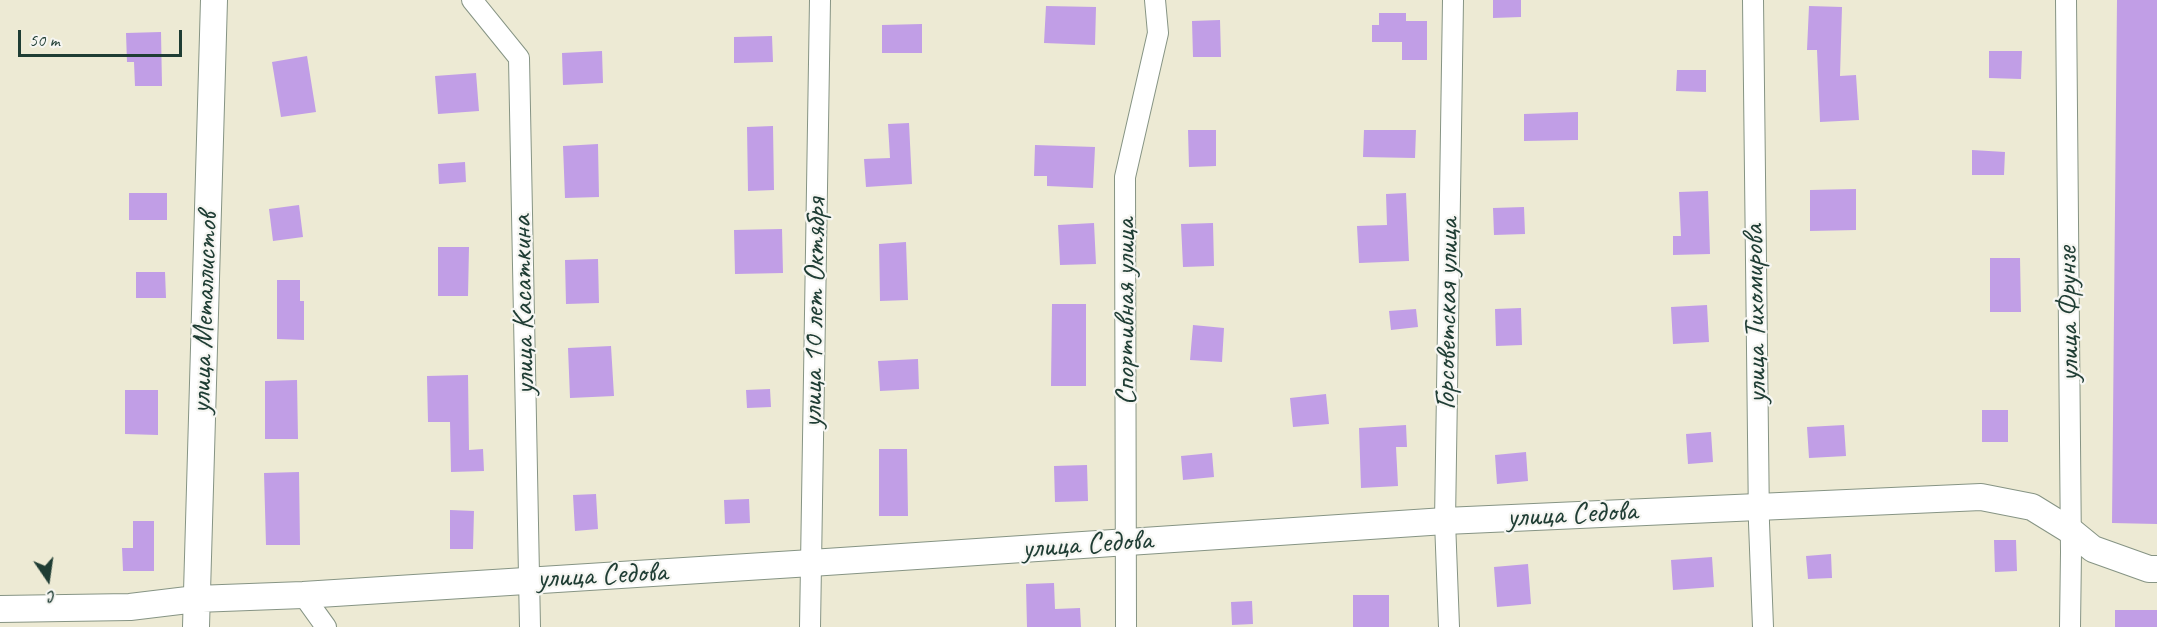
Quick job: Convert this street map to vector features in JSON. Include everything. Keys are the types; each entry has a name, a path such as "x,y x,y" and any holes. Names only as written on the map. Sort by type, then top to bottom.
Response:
{"street":[{"name":"улица Металлистов","path":"196,627 214,0"},
{"name":"улица Касаткина","path":"472,0 519,58 530,627"},
{"name":"улица 10 лет Октября","path":"810,627 820,0"},
{"name":"Спортивная улица","path":"1126,627 1125,177 1158,33 1155,0"},
{"name":"Горсоветская улица","path":"1449,627 1445,521 1453,0"},
{"name":"улица Тихомирова","path":"1753,0 1759,507 1763,627"},
{"name":"улица Фрунзе","path":"2066,0 2070,627"},
{"name":"улица Седова","path":"0,609 130,607 196,599 303,595 1445,521 1982,497 2031,507 2071,531 2093,549 2149,569 2157,569"},
{"path":"303,595 326,627"}],"building":[{"path":"1493,0 1521,0 1521,17 1493,18"},
{"path":"2117,0 2157,0 2157,524 2112,523"},
{"path":"1046,6 1096,7 1095,45 1044,43"},
{"path":"1809,6 1842,7 1840,76 1856,75 1859,120 1820,122 1817,50 1807,50"},
{"path":"1379,13 1406,13 1406,21 1427,21 1427,60 1402,60 1402,42 1372,42 1372,25 1379,25"},
{"path":"1220,20 1221,57 1193,57 1192,21"},
{"path":"922,24 922,53 882,53 882,25"},
{"path":"161,32 162,86 135,86 134,62 127,62 126,33"},
{"path":"772,36 773,62 734,63 734,37"},
{"path":"602,51 603,83 563,85 562,53"},
{"path":"1989,51 2022,51 2021,79 1989,78"},
{"path":"307,56 316,112 281,117 272,62"},
{"path":"1677,70 1706,70 1706,92 1676,91"},
{"path":"476,73 479,111 438,114 435,76"},
{"path":"1578,112 1578,140 1524,141 1524,114"},
{"path":"909,123 912,184 866,187 864,159 890,158 888,124"},
{"path":"773,126 774,190 748,191 747,127"},
{"path":"1188,130 1216,130 1216,166 1189,167"},
{"path":"1364,130 1416,130 1415,158 1363,157"},
{"path":"598,144 599,197 565,198 563,146"},
{"path":"1035,145 1095,147 1093,188 1047,186 1047,176 1034,176"},
{"path":"1972,150 2005,152 2004,175 1972,175"},
{"path":"465,162 466,182 439,184 438,164"},
{"path":"1856,189 1856,230 1810,231 1810,190"},
{"path":"1708,191 1710,254 1673,255 1673,236 1681,236 1679,192"},
{"path":"129,193 167,193 167,220 129,220"},
{"path":"1406,193 1409,261 1359,263 1357,226 1387,225 1386,194"},
{"path":"299,205 303,237 273,241 269,209"},
{"path":"1524,207 1525,234 1494,235 1493,208"},
{"path":"1094,223 1096,264 1060,265 1058,225"},
{"path":"1213,223 1214,266 1183,267 1181,224"},
{"path":"782,229 783,273 735,274 734,230"},
{"path":"906,242 908,300 880,301 879,244"},
{"path":"438,247 469,247 468,296 438,296"},
{"path":"1990,258 2020,258 2021,312 1990,312"},
{"path":"598,259 599,303 566,304 565,260"},
{"path":"136,272 165,272 166,298 136,298"},
{"path":"277,280 300,280 300,301 304,301 304,340 277,339"},
{"path":"1052,304 1086,304 1086,386 1051,386"},
{"path":"1707,305 1709,342 1673,344 1671,307"},
{"path":"1521,308 1522,345 1496,346 1495,309"},
{"path":"1416,309 1418,327 1391,330 1389,311"},
{"path":"1193,325 1224,328 1222,362 1190,360"},
{"path":"611,346 614,396 570,398 568,348"},
{"path":"918,359 919,389 880,391 878,361"},
{"path":"468,375 469,450 483,449 484,471 451,472 450,422 428,422 427,376"},
{"path":"297,380 298,439 265,439 265,381"},
{"path":"770,389 771,407 747,408 746,390"},
{"path":"125,390 158,390 158,435 125,434"},
{"path":"1326,394 1329,424 1293,427 1290,398"},
{"path":"1982,410 2008,410 2008,442 1982,442"},
{"path":"1406,425 1407,447 1396,447 1398,486 1361,488 1359,428"},
{"path":"1844,425 1846,456 1809,458 1807,427"},
{"path":"1711,432 1713,462 1688,464 1686,434"},
{"path":"879,449 907,449 908,516 879,516"},
{"path":"1526,452 1528,481 1497,484 1495,455"},
{"path":"1212,453 1214,477 1183,480 1181,456"},
{"path":"1087,465 1088,501 1055,502 1054,466"},
{"path":"299,472 300,545 266,545 264,473"},
{"path":"596,494 598,529 575,531 573,495"},
{"path":"749,499 750,523 725,524 724,500"},
{"path":"450,510 474,511 473,549 450,549"},
{"path":"133,521 154,521 154,571 123,571 122,548 133,548"},
{"path":"1994,540 2016,540 2017,571 1995,572"},
{"path":"1831,554 1832,578 1808,579 1806,556"},
{"path":"1712,557 1714,587 1673,590 1671,560"},
{"path":"1528,564 1531,604 1497,607 1494,567"},
{"path":"1054,583 1055,609 1080,608 1081,627 1027,627 1026,584"},
{"path":"1353,595 1389,595 1389,627 1353,627"},
{"path":"1252,601 1253,624 1232,625 1231,602"},
{"path":"2115,610 2157,610 2157,627 2115,627"}]}
